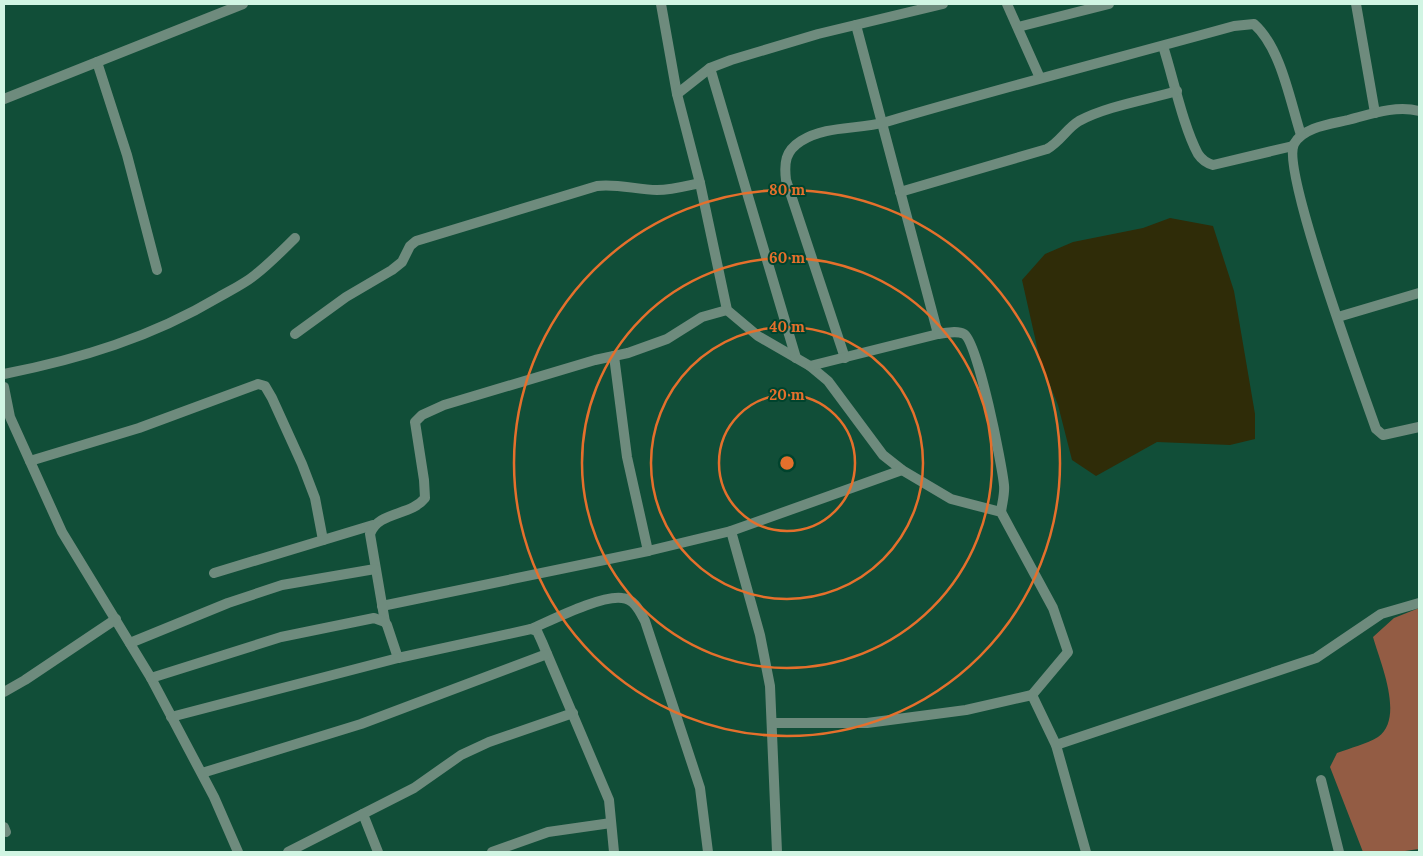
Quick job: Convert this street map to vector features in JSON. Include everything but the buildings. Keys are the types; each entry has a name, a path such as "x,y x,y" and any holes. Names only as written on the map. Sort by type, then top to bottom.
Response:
{"street":[{"path":"4,99 242,4"},
{"path":"661,4 677,94 700,183 727,310 758,336 810,366 828,380 883,455 902,470 951,499 1001,512"},
{"path":"677,94 710,68 818,34 943,4"},
{"path":"1007,4 1040,78"},
{"path":"1018,27 1109,4"},
{"path":"1356,4 1375,113"},
{"path":"845,358 786,180 784,167 787,153 800,142 823,131 882,123 1234,26 1254,24 1263,32 1274,51 1302,135"},
{"path":"856,25 938,334"},
{"path":"1163,46 1198,154 1205,162 1213,165 1293,146 1302,135 1375,113 1399,109 1419,111"},
{"path":"97,62 127,155 157,270"},
{"path":"710,68 796,358"},
{"path":"900,192 1047,149 1059,142 1077,122 1091,116 1177,91"},
{"path":"1293,146 1293,166 1310,232 1376,429 1383,435 1419,427"},
{"path":"295,334 346,297 392,270 402,262 410,246 416,241 542,204 586,188 608,184 621,188 658,190 700,183"},
{"path":"4,374 49,365 128,341 172,323 254,276 294,238"},
{"path":"1338,317 1419,293"},
{"path":"214,572 373,525 382,519 413,508 425,498 424,480 415,432 415,422 422,415 444,405 667,339 702,317 727,310"},
{"path":"772,723 867,722 966,710 1032,695 1068,652 1053,608 1001,512 1004,488 1001,464 970,340 964,334 954,332 938,334 810,366"},
{"path":"614,356 627,457 648,551"},
{"path":"30,461 139,428 258,384 265,386 272,398 302,464 315,498 323,540"},
{"path":"4,394 10,417 62,532 151,678 202,773 238,852"},
{"path":"382,606 648,551 731,531 902,470"},
{"path":"373,525 370,534 375,569 385,622 398,658"},
{"path":"731,531 760,635 770,686 777,852"},
{"path":"130,643 228,603 282,584 375,569"},
{"path":"171,717 398,658 531,629 596,603 623,598 636,604 645,622 700,788 708,852"},
{"path":"1056,745 1316,658 1381,614 1419,603"},
{"path":"151,678 281,637 374,618 385,622"},
{"path":"4,692 116,619"},
{"path":"531,629 540,636 608,800 614,852"},
{"path":"202,773 362,724 547,654"},
{"path":"1032,695 1056,745 1086,852"},
{"path":"288,852 414,788 462,755 488,742 573,713"},
{"path":"1321,780 1339,852"},
{"path":"363,814 378,852"},
{"path":"492,852 548,832 611,823"}],"shaded area":[{"path":"1170,218 1213,226 1234,291 1255,414 1255,439 1230,445 1157,442 1096,476 1072,460 1058,405 1040,360 1022,280 1045,254 1073,242 1143,228"},
{"path":"1419,608 1419,849 1398,852 1363,852 1330,767 1337,753 1378,737 1386,728 1390,717 1388,689 1373,637 1394,618"}]}
